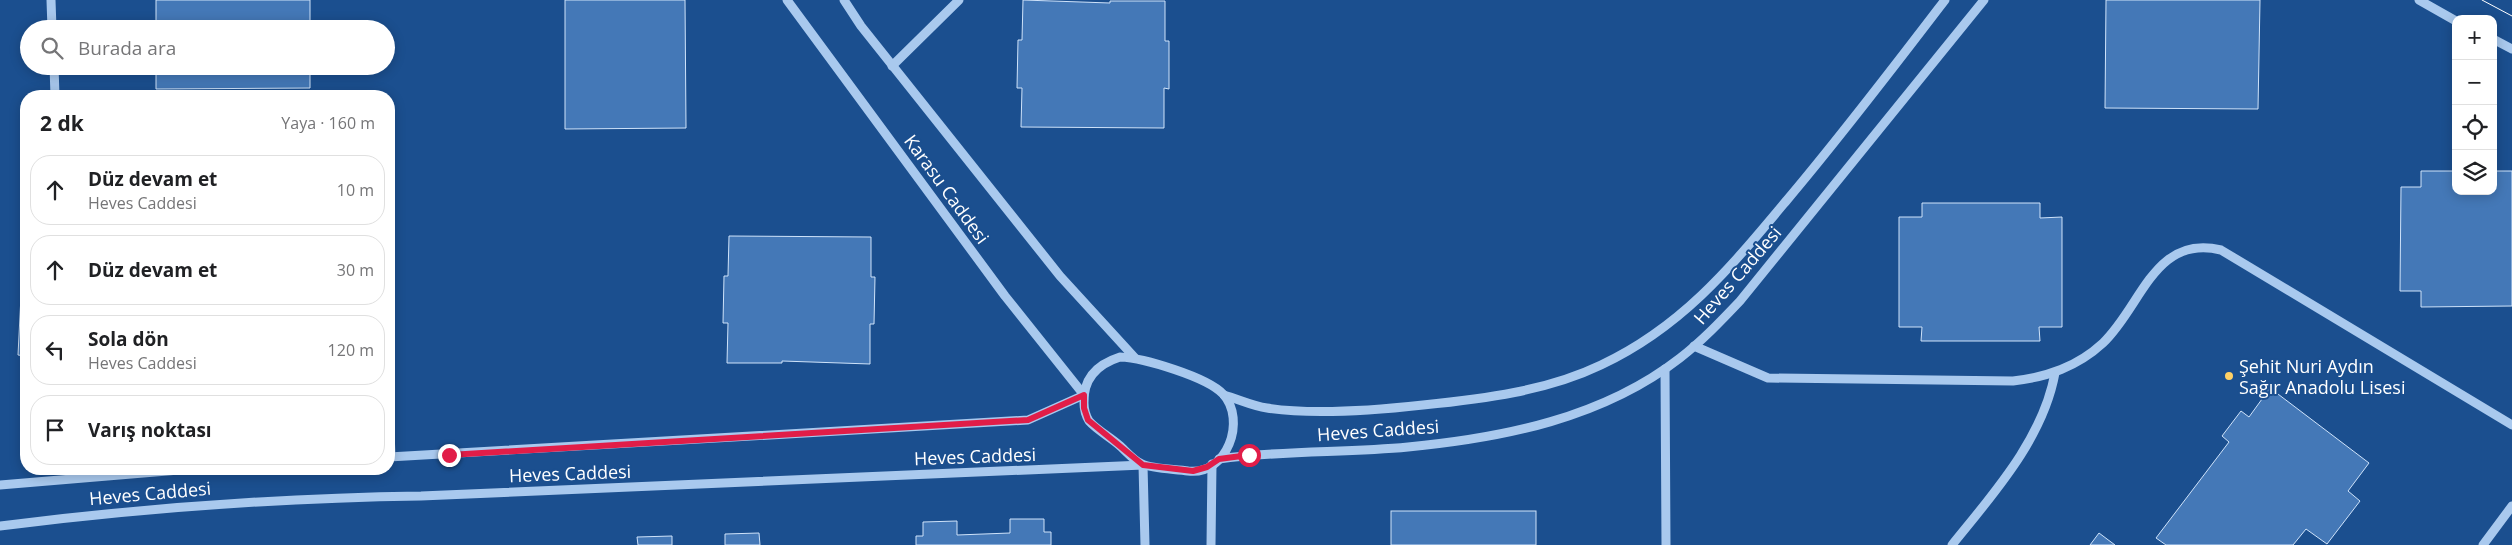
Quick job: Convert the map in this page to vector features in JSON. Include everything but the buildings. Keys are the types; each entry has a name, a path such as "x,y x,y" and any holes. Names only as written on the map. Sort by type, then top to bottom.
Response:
{"street":[{"path":"51,0 52,20"},
{"name":"Karasu Caddesi","path":"787,0 1004,296 1084,395"},
{"name":"Karasu Caddesi","path":"844,0 892,66 1060,276 1135,358"},
{"path":"892,66 959,0"},
{"name":"Heves Caddesi","path":"1224,395 1265,408 1299,411 1399,408 1462,401 1563,380 1600,366 1636,347 1670,324 1701,298 1730,268 1870,98 1944,0"},
{"name":"Heves Caddesi","path":"1216,461 1275,452 1407,447 1513,432 1581,413 1615,398 1665,369 1694,346 1740,301 1984,0"},
{"path":"2419,0 2452,19"},
{"path":"2497,41 2512,48"},
{"path":"54,75 55,90"},
{"path":"1694,346 1768,378 2013,380 2055,373 2075,364 2104,342 2132,308 2156,270 2166,259 2186,249 2207,246 2221,250 2512,425"},
{"path":"1120,357 1135,358 1203,380 1215,386 1224,395 1231,407 1234,433 1228,447 1216,461 1193,471 1143,465 1088,420 1084,408 1084,395 1087,382 1095,370 1106,361 1120,357"},
{"path":"1665,369 1666,545"},
{"path":"1952,545 1993,494 2033,436 2052,394 2055,373"},
{"name":"Heves Caddesi","path":"395,457 1028,420 1084,395"},
{"path":"1211,545 1216,461"},
{"path":"1143,465 1145,545"},
{"name":"Heves Caddesi","path":"0,526 184,506 312,498 431,495 1143,465"},
{"name":"Heves Caddesi","path":"0,485 119,475"},
{"path":"2483,545 2512,506"}],"tram line":[{"path":"2482,0 2512,16"}],"place":[{"name":"Şehit Nuri Aydın Sağır Anadolu Lisesi","path":"2229,376"}],"route":[{"path":"449,455 1028,420 1084,395 1084,408 1088,420 1143,465 1193,471 1207,467 1219,459 1249,455"}]}
